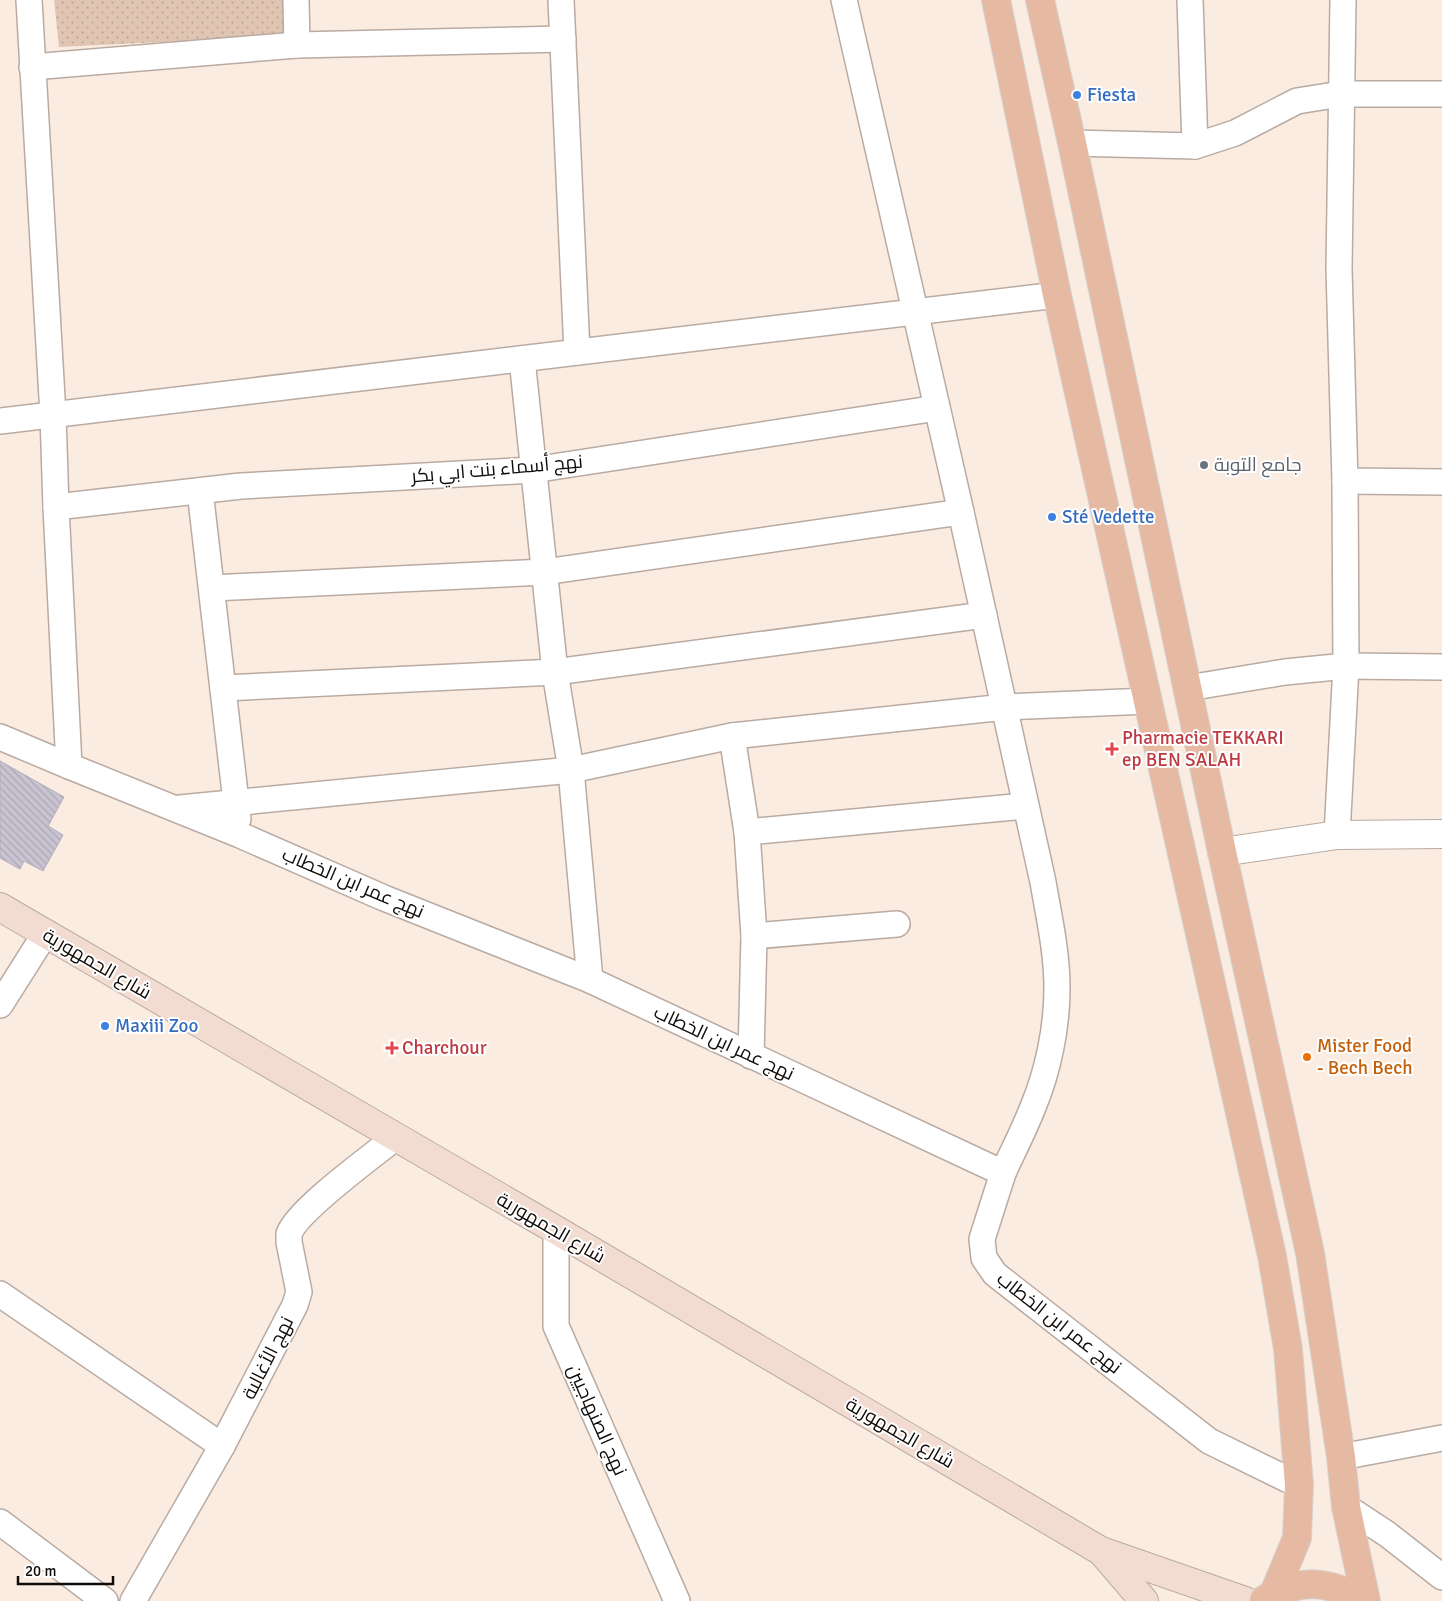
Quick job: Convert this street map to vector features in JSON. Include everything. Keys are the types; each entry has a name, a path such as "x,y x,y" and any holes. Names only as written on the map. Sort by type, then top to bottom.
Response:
{"main road":[{"path":"996,0 1058,295 1272,1256 1288,1349 1299,1485 1297,1538 1268,1597"},
{"path":"1040,0 1222,852 1310,1253 1341,1457 1346,1507 1366,1601"},
{"name":"شارع الجمهورية","path":"0,907 556,1230 1101,1551 1245,1601"},
{"name":"شارع الجمهورية","path":"1101,1551 1144,1601"},
{"path":"1268,1597 1301,1585 1324,1584 1346,1590 1366,1601"}],"street":[{"path":"29,0 53,415 69,766"},
{"path":"296,0 297,45"},
{"path":"561,0 577,352"},
{"path":"844,0 1005,708 1043,882 1054,944 1057,987 1055,1019 1044,1073 1034,1106 1003,1173"},
{"path":"1190,0 1195,146"},
{"path":"1338,835 1346,666 1345,481 1338,269 1343,0"},
{"path":"32,67 297,45 563,39"},
{"path":"1072,143 1195,146 1235,133 1297,101 1341,94 1442,94"},
{"path":"0,421 1058,295"},
{"path":"522,359 555,672 571,770 590,980"},
{"name":"نهج أسماء بنت ابي بكر","path":"56,507 241,486 533,470 937,408"},
{"path":"1345,481 1442,482"},
{"path":"200,491 240,835"},
{"path":"212,588 544,572 961,512"},
{"path":"223,688 555,672 984,615"},
{"path":"1188,688 1285,672 1346,666 1442,667"},
{"path":"176,809 571,770 732,736 1005,708 1148,701"},
{"path":"732,736 746,832 754,936 751,1056"},
{"name":"نهج عمر ابن الخطاب","path":"0,737 240,835 384,898 590,980 1003,1173 982,1239 984,1258 994,1274 1209,1441 1299,1485"},
{"path":"746,832 1026,806"},
{"path":"1222,852 1338,835 1442,834"},
{"path":"754,936 897,924"},
{"path":"0,1005 45,934"},
{"name":"نهج الأغالبة","path":"133,1601 222,1446 295,1305 299,1292 289,1242 292,1228 326,1194 396,1137"},
{"name":"نهج الصنهاجيين","path":"556,1230 556,1326 678,1601"},
{"path":"0,1294 222,1446"},
{"path":"1341,1457 1442,1438"},
{"path":"1346,1507 1387,1534 1442,1577"},
{"path":"0,1522 105,1601"}],"shaded area":[{"path":"54,0 284,0 287,36 59,47"}],"building":[{"path":"0,761 64,797 48,826 63,835 43,871 24,861 20,869 0,858"}],"place":[{"name":"Fiesta","path":"1077,95"},
{"name":"جامع التوبة","path":"1204,465"},
{"name":"Sté Vedette","path":"1052,517"},
{"name":"Pharmacie TEKKARI ep BEN SALAH","path":"1112,749"},
{"name":"Maxiii Zoo","path":"105,1026"},
{"name":"Charchour","path":"392,1048"},
{"name":"Mister Food - Bech Bech","path":"1307,1057"}]}
